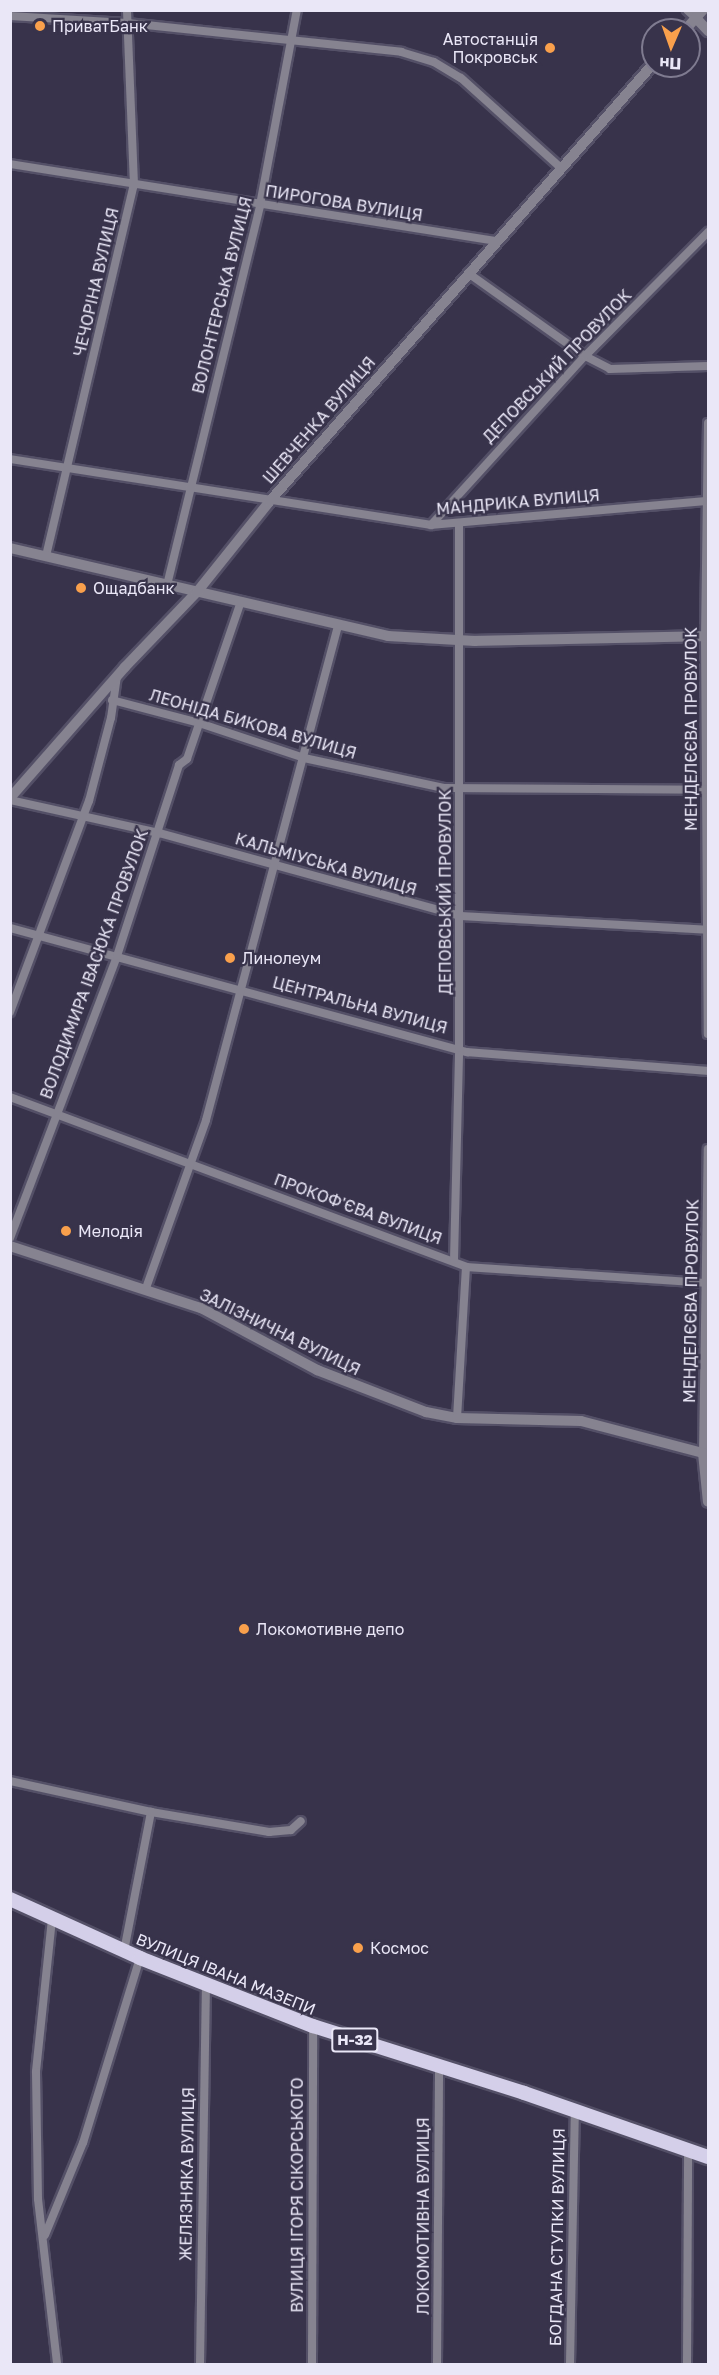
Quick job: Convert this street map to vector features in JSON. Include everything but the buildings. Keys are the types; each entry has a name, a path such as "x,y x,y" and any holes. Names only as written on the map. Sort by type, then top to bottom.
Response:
{"main road":[{"name":"ВУЛИЦЯ ІВАНА МАЗЕПИ","path":"10,1899 140,1958 313,2026 575,2110 708,2157"}],"street":[{"name":"ЧЕЧОРІНА ВУЛИЦЯ","path":"46,556 134,185 127,10"},
{"name":"ВОЛОНТЕРСЬКА ВУЛИЦЯ","path":"168,585 260,205 297,10"},
{"path":"695,13 708,31"},
{"path":"10,16 127,23 401,52 434,62 461,78 561,168"},
{"name":"ШЕВЧЕНКА ВУЛИЦЯ","path":"10,799 117,676 197,592 269,502 641,78"},
{"name":"ПИРОГОВА ВУЛИЦЯ","path":"11,166 496,241"},
{"name":"ДЕПОВСЬКИЙ ПРОВУЛОК","path":"431,525 585,356 708,232"},
{"path":"468,273 585,356 610,369 708,366"},
{"name":"МЕНДЕЛЄЄВА ПРОВУЛОК","path":"708,423 708,1035"},
{"name":"МАНДРИКА ВУЛИЦЯ","path":"10,459 269,502 431,525 708,501"},
{"name":"ДЕПОВСЬКИЙ ПРОВУЛОК","path":"454,1260 460,916 459,524"},
{"path":"10,548 388,636 460,641 707,636"},
{"name":"ВОЛОДИМИРА ІВАСЮКА ПРОВУЛОК","path":"10,1238 54,1113 117,956 159,833 179,765 187,759 241,601"},
{"path":"146,1288 206,1120 338,626"},
{"path":"10,1012 41,936 83,817 111,718 117,676"},
{"name":"ЛЕОНІДА БИКОВА ВУЛИЦЯ","path":"112,700 199,723 304,758 460,790 708,790"},
{"name":"КАЛЬМІУСЬКА ВУЛИЦЯ","path":"10,799 159,833 460,916 707,930"},
{"name":"ЦЕНТРАЛЬНА ВУЛИЦЯ","path":"10,928 240,988 459,1048 466,1052 708,1071"},
{"name":"ПРОКОФ'ЄВА ВУЛИЦЯ","path":"10,1097 454,1260 466,1267 706,1283"},
{"name":"МЕНДЕЛЄЄВА ПРОВУЛОК","path":"703,1453 708,1149"},
{"name":"ЗАЛІЗНИЧНА ВУЛИЦЯ","path":"10,1246 146,1288 201,1308 316,1370 426,1413 457,1418 581,1421 703,1453"},
{"path":"457,1418 466,1267"},
{"path":"703,1453 708,1502"},
{"path":"10,1780 151,1812 269,1832 291,1830 301,1821"},
{"path":"124,1951 151,1812"},
{"path":"51,1919 36,2072 38,2199 57,2364"},
{"path":"44,2238 83,2143 140,1958"},
{"name":"ЖЕЛЯЗНЯКА ВУЛИЦЯ","path":"200,2364 206,1984"},
{"name":"ВУЛИЦЯ ІГОРЯ СІКОРСЬКОГО","path":"312,2364 313,2026"},
{"name":"ЛОКОМОТИВНА ВУЛИЦЯ","path":"437,2364 439,2067"},
{"name":"БОГДАНА СТУПКИ ВУЛИЦЯ","path":"570,2364 575,2110"},
{"path":"687,2150 687,2364"}],"place":[{"name":"ПриватБанк","path":"40,26"},
{"name":"Автостанція Покровськ","path":"550,48"},
{"name":"Ощадбанк","path":"81,588"},
{"name":"Линолеум","path":"230,958"},
{"name":"Мелодія","path":"66,1231"},
{"name":"Локомотивне депо","path":"244,1629"},
{"name":"Космос","path":"358,1948"}]}
